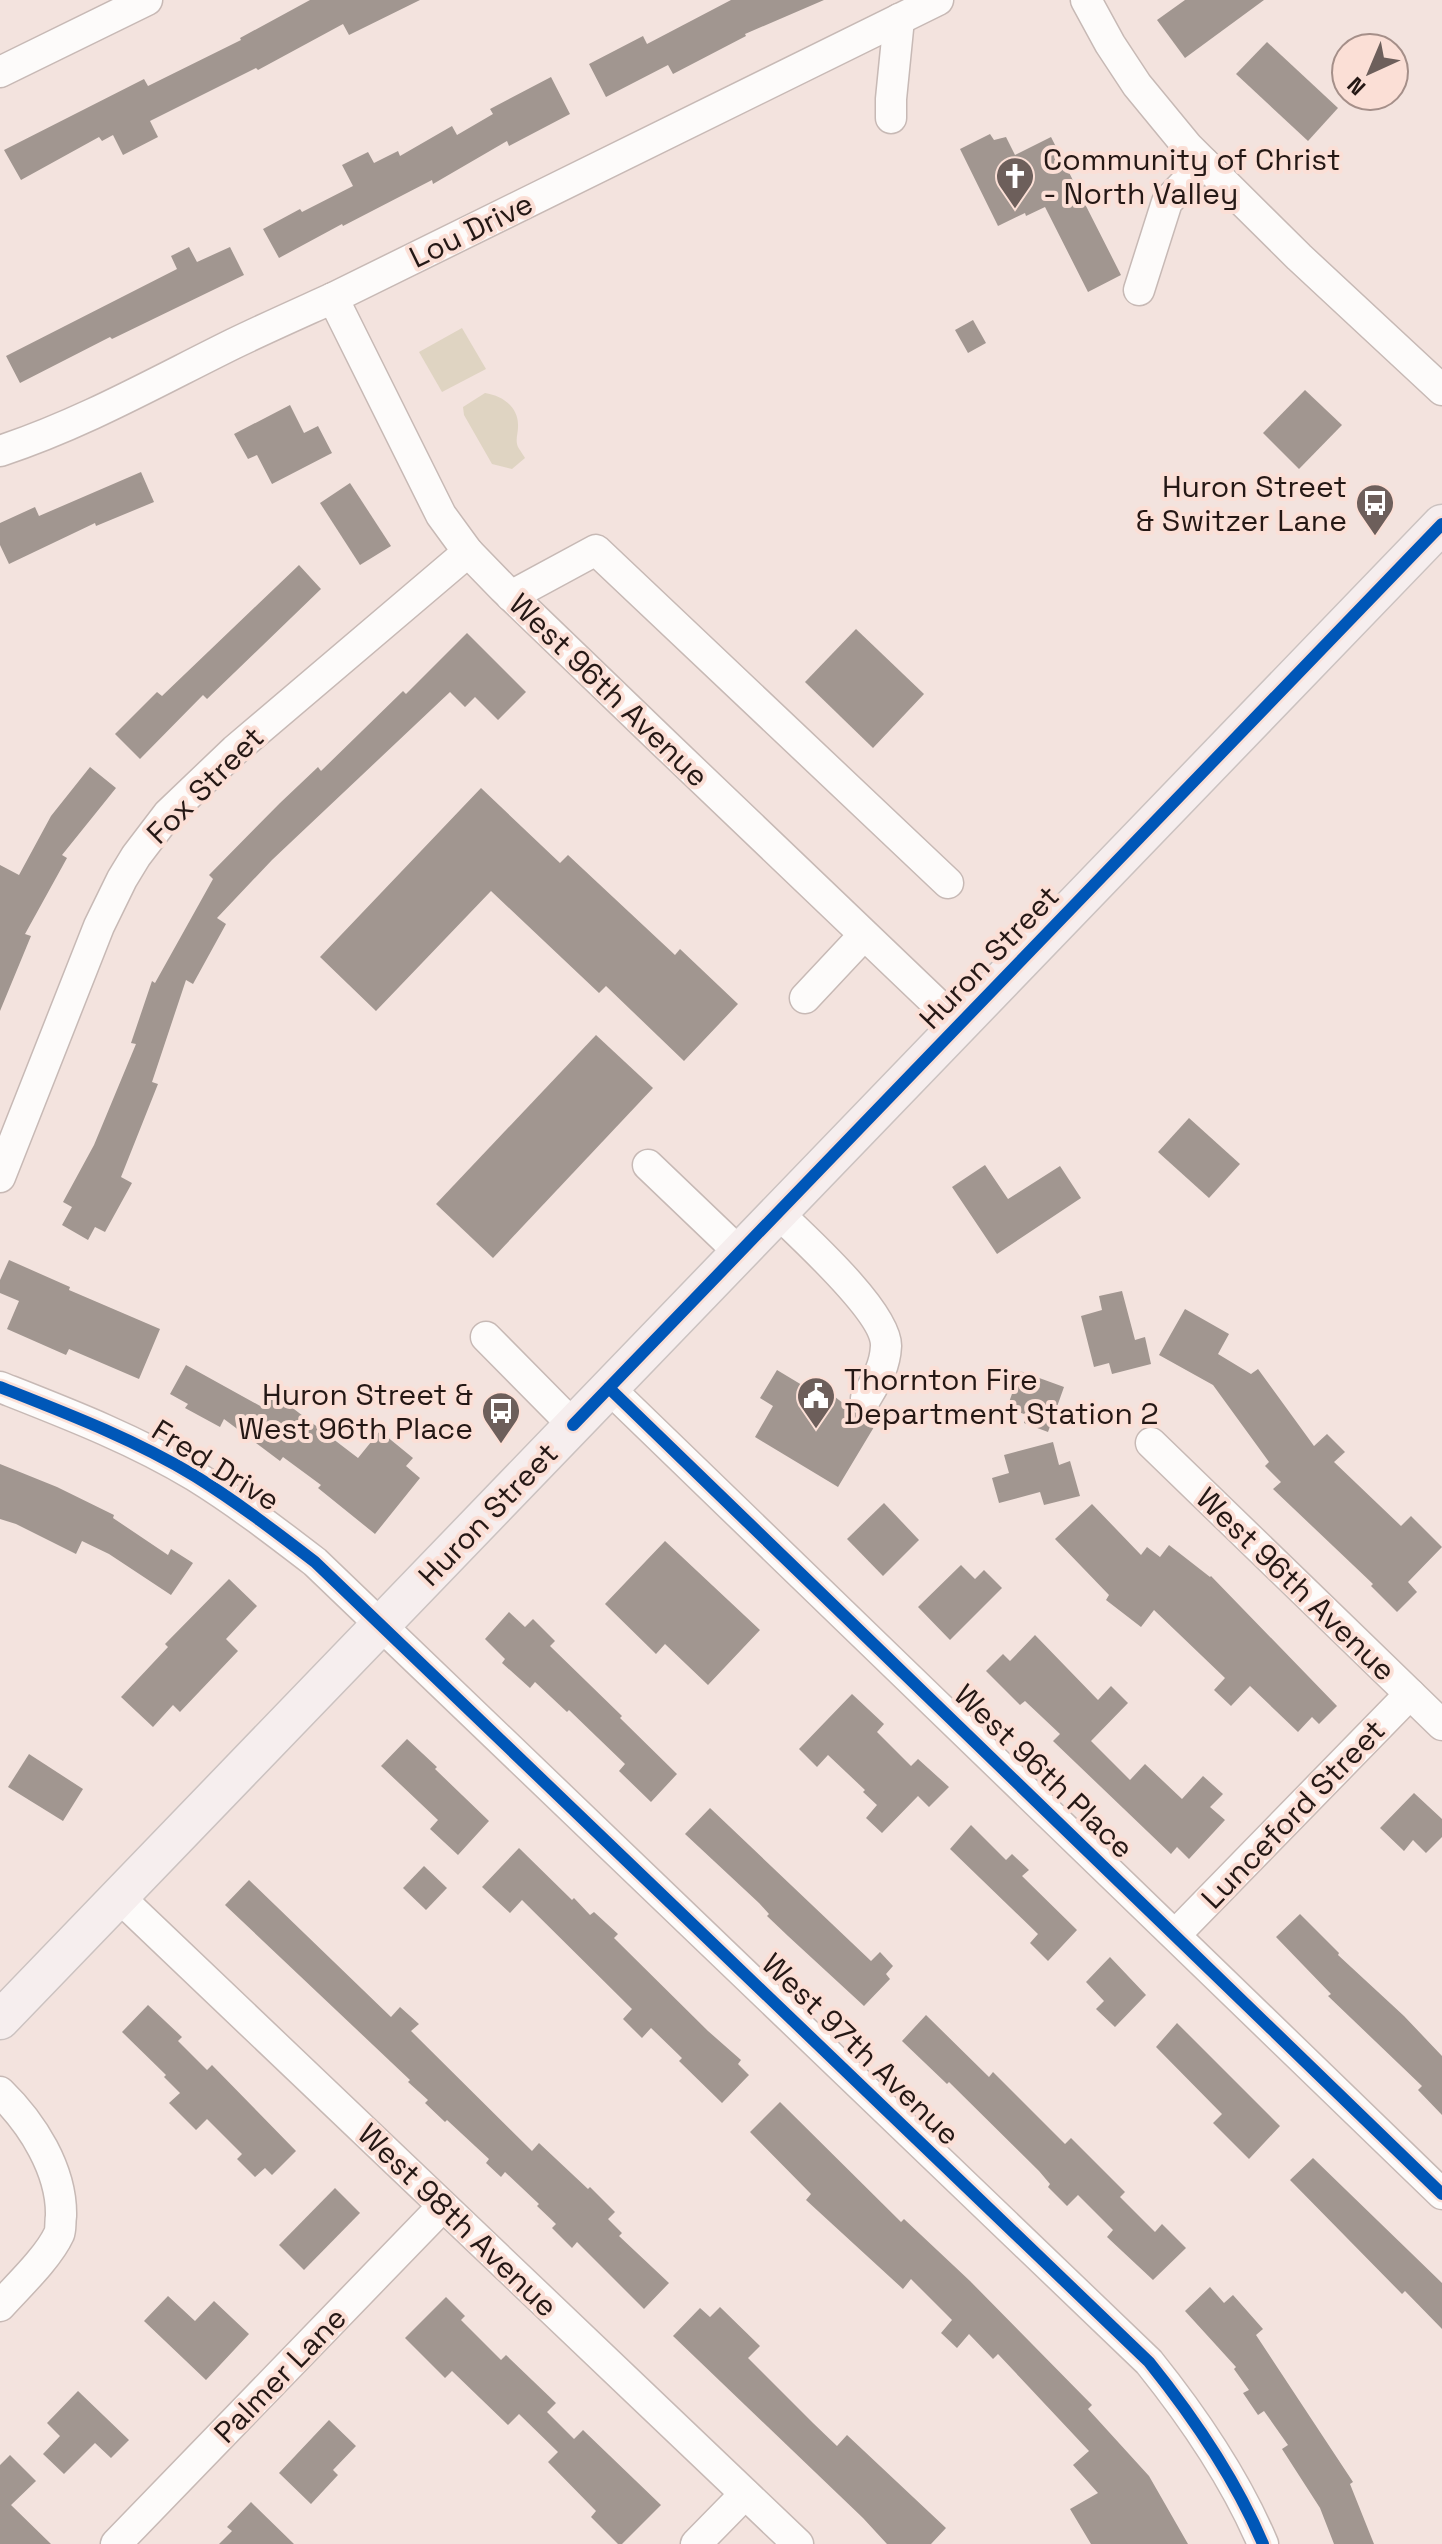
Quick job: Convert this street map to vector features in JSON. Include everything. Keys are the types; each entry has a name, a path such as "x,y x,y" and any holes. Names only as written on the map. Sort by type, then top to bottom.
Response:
{"main road":[{"name":"Huron Street","path":"0,2020 1442,524"}],"street":[{"path":"0,72 147,0"},
{"name":"Lou Drive","path":"0,451 40,438 121,402 233,344 333,298 938,0"},
{"path":"1086,0 1137,85 1204,163 1299,257 1442,390"},
{"path":"891,118 899,19"},
{"path":"1139,290 1167,202 1204,163"},
{"name":"West 96th Avenue","path":"333,298 441,515 468,552 959,1025"},
{"path":"511,596 596,550 948,883"},
{"name":"Fox Street","path":"0,1177 99,926 136,856 168,814 235,750 468,552"},
{"path":"805,998 864,935"},
{"path":"648,1165 740,1253"},
{"path":"778,1213 870,1309 887,1343 881,1373 866,1398"},
{"path":"486,1337 573,1425"},
{"name":"Fred Drive","path":"0,1387 103,1428 195,1476 315,1562 381,1625"},
{"name":"West 96th Place","path":"609,1388 1442,2194"},
{"name":"West 96th Avenue","path":"1151,1443 1442,1725"},
{"name":"West 97th Avenue","path":"381,1625 1149,2362 1187,2409 1228,2474 1263,2544"},
{"name":"Lunceford Street","path":"1176,1934 1410,1694"},
{"name":"West 98th Avenue","path":"119,1897 798,2544"},
{"path":"0,2092 18,2109 49,2159 61,2205 60,2233 0,2306"},
{"name":"Palmer Lane","path":"116,2544 443,2206"},
{"path":"696,2544 745,2494"}],"shaded area":[{"path":"462,328 486,369 442,392 419,352"},
{"path":"485,393 504,400 516,414 517,444 525,458 512,469 492,464 464,415 463,407"}],"building":[{"path":"310,0 420,0 349,35 343,24 258,70 256,68 150,121 158,137 123,155 113,135 102,141 99,137 21,180 4,150 144,79 148,86 241,40"},
{"path":"731,0 824,0 745,34 673,74 668,65 606,97 589,64 643,36 647,44"},
{"path":"1185,0 1264,0 1185,58 1157,20"},
{"path":"1267,42 1330,101 1330,112 1334,112 1308,141 1236,74"},
{"path":"551,77 570,114 509,146 507,141 433,184 432,180 279,258 263,229 353,186 342,165 368,152 374,163 398,151 400,156 452,126 457,135 493,114 490,109"},
{"name":"Community of Christ - North Valley","path":"990,134 994,140 1006,137 1015,155 1051,137 1121,275 1088,292 1045,207 998,226 960,149"},
{"path":"189,247 197,262 230,247 244,275 20,383 6,356 177,269 171,256"},
{"path":"973,320 986,343 968,353 955,330"},
{"path":"1305,390 1342,425 1299,469 1263,433"},
{"path":"290,405 304,433 318,426 332,453 272,484 257,455 248,459 234,434"},
{"path":"141,472 154,502 96,526 95,523 9,564 0,545 0,523 35,507 39,516"},
{"path":"350,483 391,546 360,565 320,503"},
{"path":"299,565 321,589 207,699 203,695 140,759 115,734 157,692 162,696"},
{"path":"856,629 924,694 873,748 805,682"},
{"path":"467,633 526,692 498,720 475,697 465,707 450,692 272,860 217,918 226,924 193,984 186,980 152,1082 158,1084 121,1177 132,1183 105,1232 95,1227 88,1240 62,1225 72,1207 63,1202 94,1145 136,1044 131,1043 152,981 155,983 213,879 209,875 318,767 321,771 403,691 406,694"},
{"path":"90,767 116,788 62,855 67,858 25,934 31,936 0,1011 0,865 19,875 51,816"},
{"path":"481,788 560,863 568,855 675,955 680,949 738,1004 684,1061 606,986 599,993 491,891 376,1011 320,957"},
{"path":"596,1035 653,1088 493,1258 436,1204"},
{"path":"1189,1118 1240,1164 1209,1198 1158,1152"},
{"path":"985,1165 1008,1199 1060,1166 1081,1198 997,1254 952,1187"},
{"path":"9,1260 160,1329 139,1379 69,1349 66,1355 7,1329 19,1301 0,1293 0,1280"},
{"path":"1122,1291 1135,1340 1145,1337 1151,1364 1112,1374 1109,1363 1094,1367 1081,1316 1102,1310 1099,1296"},
{"path":"1185,1309 1229,1334 1218,1354 1251,1374 1258,1369 1314,1446 1327,1434 1345,1452 1334,1462 1401,1526 1411,1516 1442,1547 1408,1582 1417,1592 1397,1612 1371,1586 1373,1584 1273,1489 1281,1482 1265,1466 1269,1462 1213,1385 1159,1355"},
{"path":"186,1365 262,1407 273,1393 358,1458 380,1431 413,1458 406,1466 420,1478 375,1534 318,1488 321,1485 283,1457 280,1461 224,1419 220,1427 185,1408 188,1404 170,1394"},
{"name":"Thornton Fire Department Station 2","path":"777,1370 832,1403 835,1397 856,1413 877,1422 838,1487 755,1437 773,1406 760,1398"},
{"path":"1020,1371 1064,1387 1048,1432 1024,1423 1027,1415 1007,1408"},
{"path":"1053,1442 1059,1465 1070,1461 1080,1496 1044,1505 1040,1492 999,1503 992,1478 1009,1473 1004,1455"},
{"path":"0,1464 114,1515 113,1518 168,1555 171,1549 193,1563 171,1595 109,1554 82,1541 76,1554 0,1519"},
{"path":"884,1503 919,1540 883,1576 847,1539"},
{"path":"1092,1504 1141,1555 1147,1547 1160,1557 1169,1545 1211,1576 1337,1706 1319,1724 1312,1717 1298,1732 1250,1686 1231,1706 1214,1690 1225,1678 1154,1610 1141,1627 1106,1600 1109,1595 1055,1539"},
{"path":"665,1541 760,1630 708,1685 665,1644 656,1654 605,1604"},
{"path":"961,1565 975,1579 984,1570 1002,1588 950,1640 918,1607"},
{"path":"229,1579 257,1606 226,1639 238,1651 180,1712 173,1705 153,1727 121,1697 168,1647 165,1644"},
{"path":"509,1612 525,1627 533,1619 555,1641 550,1646 677,1774 651,1802 619,1771 625,1764 569,1710 567,1712 535,1682 530,1688 502,1663 505,1659 485,1639"},
{"path":"1035,1635 1098,1700 1111,1686 1128,1703 1091,1741 1130,1780 1145,1764 1182,1799 1203,1776 1223,1794 1210,1807 1225,1820 1189,1859 1177,1847 1171,1854 1053,1741 1060,1734 1025,1701 1020,1705 986,1671 1003,1654 1010,1661"},
{"path":"852,1694 884,1724 877,1732 911,1766 918,1759 949,1787 929,1807 918,1796 882,1833 866,1818 877,1805 863,1792 865,1790 828,1755 817,1767 799,1749"},
{"path":"407,1739 489,1821 458,1855 430,1829 438,1820 381,1766"},
{"path":"29,1754 83,1789 63,1821 8,1787"},
{"path":"1414,1793 1442,1819 1442,1837 1426,1853 1413,1840 1404,1851 1380,1828"},
{"path":"710,1808 871,1961 880,1952 893,1966 886,1974 890,1979 864,2006 685,1834"},
{"path":"971,1825 1006,1860 1012,1854 1029,1870 1022,1876 1077,1930 1048,1961 1030,1943 1038,1934 950,1849"},
{"path":"519,1848 572,1900 574,1898 590,1915 594,1912 618,1934 614,1938 741,2060 738,2064 749,2075 722,2103 651,2028 642,2038 623,2019 632,2009 522,1900 510,1913 482,1887"},
{"path":"424,1866 447,1888 426,1910 403,1888"},
{"path":"249,1880 391,2017 400,2007 419,2024 411,2031 532,2151 539,2143 615,2212 608,2219 622,2233 619,2236 669,2283 644,2309 577,2242 572,2248 552,2228 556,2224 537,2206 539,2204 505,2172 501,2177 486,2163 489,2159 425,2103 428,2100 408,2082 410,2080 225,1905"},
{"path":"1300,1914 1442,2056 1442,2115 1418,2090 1422,2086 1328,1996 1331,1994 1276,1937"},
{"path":"1110,1957 1146,1995 1115,2027 1096,2009 1104,2001 1086,1982"},
{"path":"148,2005 182,2037 178,2041 207,2070 212,2065 296,2151 272,2175 265,2168 255,2177 237,2159 242,2154 207,2119 196,2130 169,2103 180,2093 122,2032"},
{"path":"926,2015 989,2077 993,2072 1065,2144 1071,2138 1125,2192 1120,2197 1155,2232 1162,2224 1186,2248 1153,2280 1107,2237 1113,2230 1078,2195 1067,2206 1048,2187 1050,2184 1039,2171 949,2082 947,2084 902,2041"},
{"path":"1177,2023 1280,2126 1249,2159 1213,2123 1222,2114 1156,2047"},
{"path":"780,2102 901,2222 904,2219 970,2281 1092,2405 1088,2409 1149,2476 1188,2544 1091,2544 1070,2509 1098,2493 1073,2465 1089,2451 998,2354 993,2359 969,2334 957,2348 941,2333 952,2320 911,2279 903,2289 806,2200 811,2194 750,2132"},
{"path":"1313,2158 1442,2283 1442,2329 1405,2291 1402,2294 1290,2180"},
{"path":"335,2188 360,2213 304,2270 279,2245"},
{"path":"1210,2287 1224,2303 1233,2295 1263,2329 1256,2335 1353,2482 1350,2484 1374,2544 1334,2544 1320,2508 1282,2449 1288,2445 1264,2411 1258,2415 1243,2393 1249,2390 1234,2369 1236,2367 1185,2311"},
{"path":"168,2296 195,2321 214,2301 249,2334 206,2380 144,2321"},
{"path":"446,2297 465,2316 461,2320 501,2360 506,2355 556,2403 547,2412 574,2439 583,2430 661,2505 622,2544 618,2544 591,2517 596,2511 548,2462 558,2452 519,2414 508,2425 452,2371 445,2378 405,2338"},
{"path":"720,2307 760,2346 748,2358 813,2423 837,2446 847,2435 946,2528 931,2544 887,2544 673,2336 700,2308 710,2317"},
{"path":"78,2391 129,2440 111,2458 95,2443 64,2474 43,2454 60,2436 47,2423"},
{"path":"329,2420 356,2446 333,2470 338,2475 311,2504 279,2473"},
{"path":"10,2455 36,2481 11,2505 51,2544 0,2544 0,2465"},
{"path":"251,2502 294,2544 219,2544 232,2531 227,2527"}],"cycle path":[{"path":"573,1425 1442,524"},
{"path":"0,1387 99,1427 172,1463 226,1496 315,1562 1149,2362 1212,2449 1240,2496 1263,2544"},
{"path":"609,1388 1442,2194"}],"place":[{"name":"Community of Christ - North Valley","path":"1015,210"},
{"name":"Huron Street & Switzer Lane","path":"1375,537"},
{"name":"Thornton Fire Department Station 2","path":"816,1430"},
{"name":"Huron Street & West 96th Place","path":"501,1445"}]}
